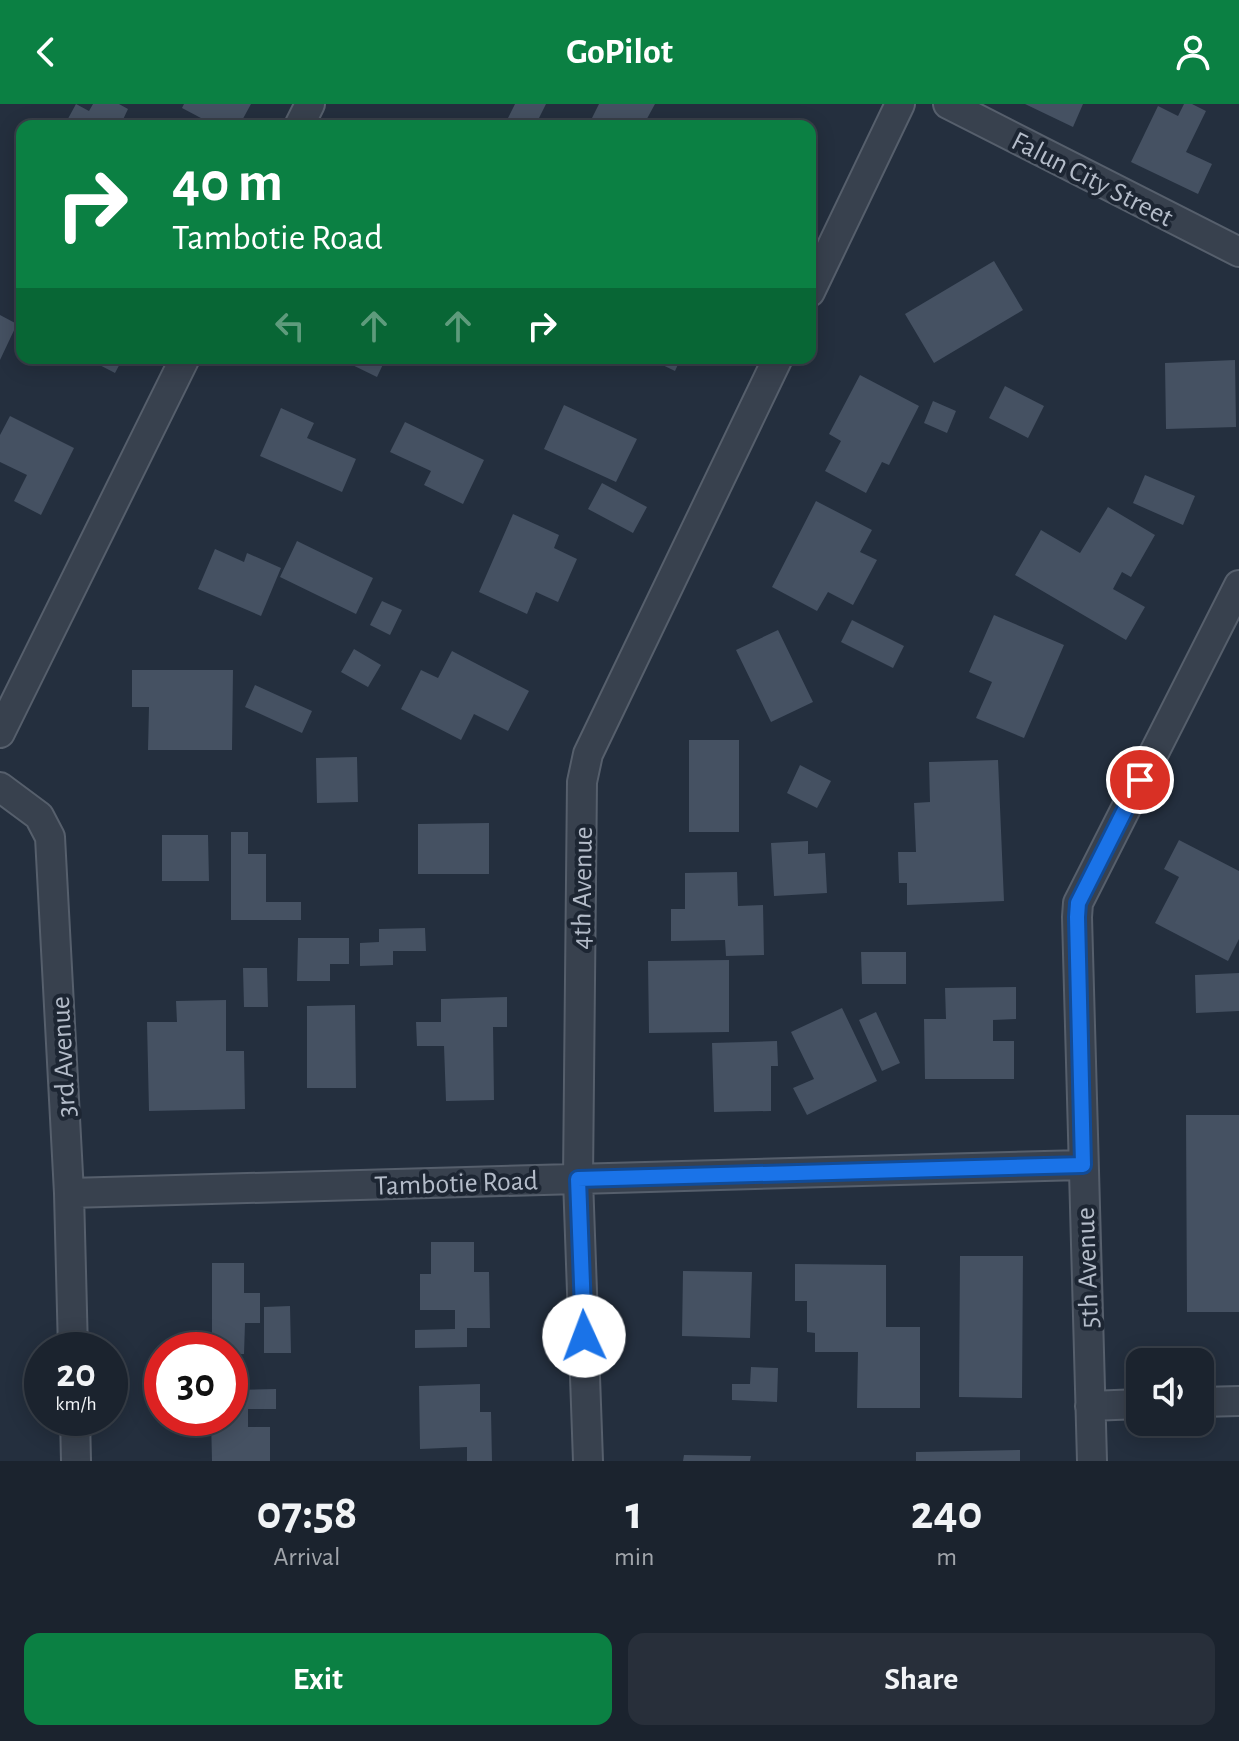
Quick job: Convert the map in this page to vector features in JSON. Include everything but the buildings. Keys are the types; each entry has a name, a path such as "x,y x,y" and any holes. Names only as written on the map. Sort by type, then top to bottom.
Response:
{"street":[{"path":"816,279 900,104"},
{"name":"Falun City Street","path":"948,104 1239,252"},
{"path":"0,733 182,364"},
{"name":"4th Avenue","path":"588,1461 578,1179 584,768 775,364"},
{"name":"5th Avenue","path":"1092,1461 1078,903 1239,585"},
{"name":"3rd Avenue","path":"0,787 39,816 50,837 69,1193 73,1332"},
{"name":"Tambotie Road","path":"69,1193 1083,1165"},
{"path":"1214,1402 1239,1401"},
{"path":"1090,1406 1126,1405"},
{"path":"75,1436 76,1461"}],"route":[{"path":"584,1336 578,1179 1083,1165 1078,903 1140,780"}]}
